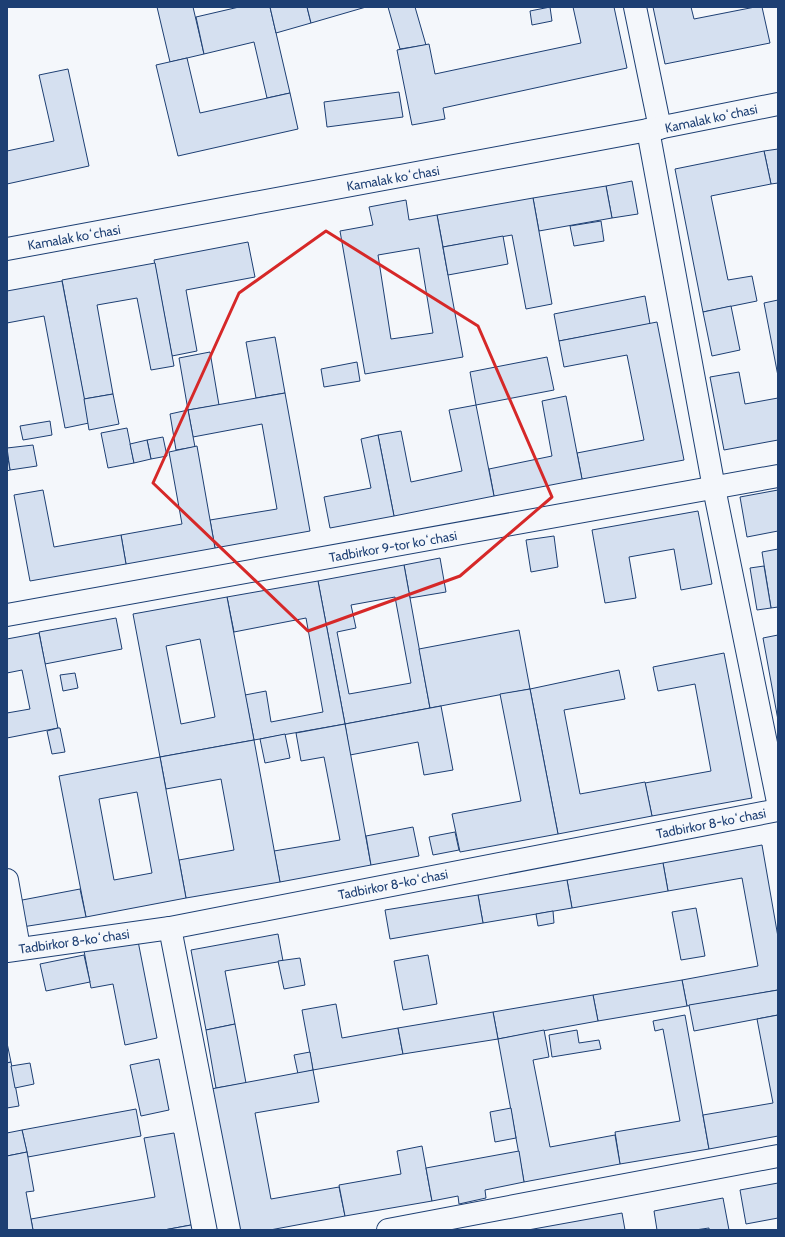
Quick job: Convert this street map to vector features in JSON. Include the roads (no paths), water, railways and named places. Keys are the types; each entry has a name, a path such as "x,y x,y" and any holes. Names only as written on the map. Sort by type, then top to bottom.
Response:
{"street":[{"path":"635,7 714,488 778,802"},
{"name":"Kamalak koʻchasi","path":"7,249 654,129 778,104"},
{"name":"Tadbirkor 9-tor koʻchasi","path":"7,615 778,476"},
{"name":"Tadbirkor 8-koʻchasi","path":"13,949 170,928 778,810"},
{"path":"7,880 13,949"},
{"path":"170,928 229,1230"},
{"path":"388,1230 778,1156"}]}
